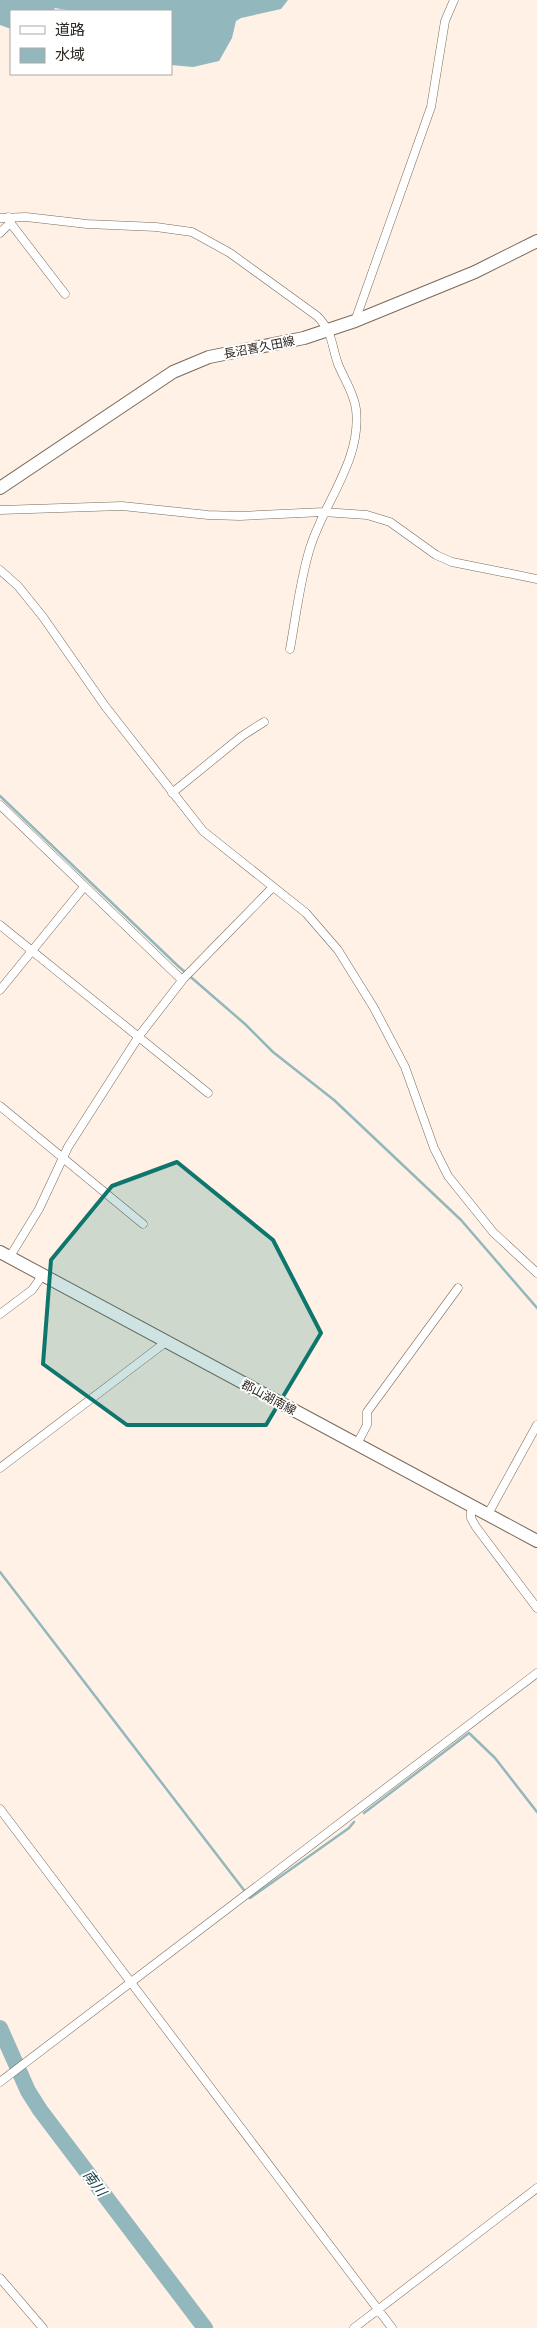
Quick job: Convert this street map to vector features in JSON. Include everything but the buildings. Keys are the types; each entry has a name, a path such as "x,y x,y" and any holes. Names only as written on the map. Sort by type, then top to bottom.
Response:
{"main road":[{"name":"長沼喜久田線","path":"0,488 173,372 208,357 304,338 355,321 475,272 537,241"},
{"name":"郡山湖南線","path":"5,1255 537,1541"}],"street":[{"path":"355,321 431,107 446,21 454,0"},
{"path":"0,233 6,219"},
{"path":"6,219 66,294"},
{"path":"6,219 156,227 192,232 230,254 317,316 329,330 338,362 352,393 356,409 356,426 349,462 323,512 309,549 290,649"},
{"path":"0,510 122,506 208,515 240,516 323,512 378,517 402,529 436,555 452,562 537,579"},
{"path":"0,570 18,586 43,617 105,706 172,793 212,840 306,914 338,950 369,1000 405,1067 434,1148 448,1176 493,1232 537,1272"},
{"path":"172,793 242,736 264,722"},
{"path":"0,806 182,980"},
{"path":"0,990 84,887"},
{"path":"5,1255 39,1209 63,1157 139,1036 182,980 273,887"},
{"path":"0,925 208,1093"},
{"path":"0,1106 144,1224"},
{"path":"0,1314 32,1290 42,1276"},
{"path":"357,1444 367,1425 367,1412 458,1288"},
{"path":"0,1468 166,1342"},
{"path":"488,1514 537,1425"},
{"path":"471,1505 471,1518 476,1527 537,1608"},
{"path":"0,2082 537,1673"},
{"path":"0,1809 392,2328"},
{"path":"354,2328 537,2188"},
{"path":"0,2278 42,2328"}],"highlighted area":[{"path":"177,1162 273,1240 321,1333 266,1425 127,1425 43,1364 51,1260 112,1186"}],"water":[{"path":"0,0 288,0 281,9 241,18 236,21 232,38 219,61 193,67 172,65 172,10 67,10 55,8 54,10 10,10 10,29 0,25"}],"waterway":[{"path":"0,796 178,966 245,1024 273,1052 334,1100 461,1220 537,1308"},
{"path":"0,1572 250,1898 349,1828 354,1822"},
{"path":"364,1813 469,1733 495,1758 537,1812"},
{"name":"南川","path":"0,2028 28,2091 40,2110 205,2328"}]}
